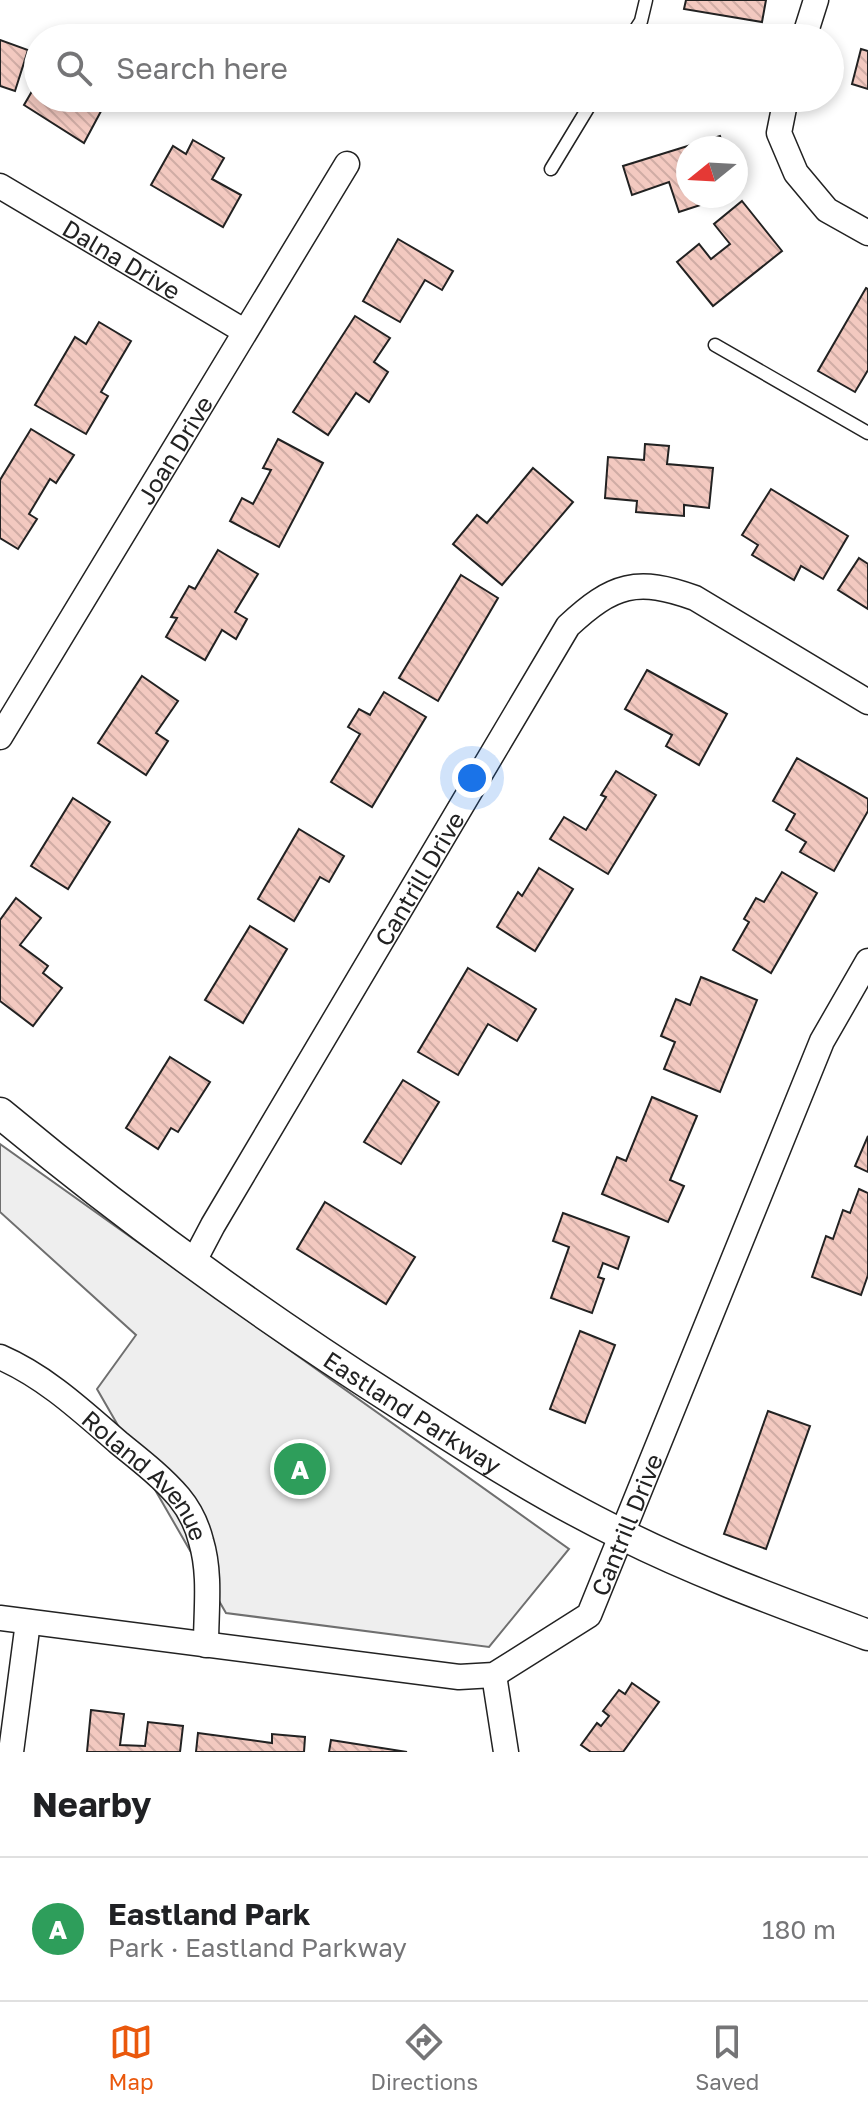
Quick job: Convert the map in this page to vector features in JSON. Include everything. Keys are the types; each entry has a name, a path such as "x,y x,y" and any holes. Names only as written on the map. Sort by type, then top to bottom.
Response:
{"street":[{"path":"808,24 816,0"},
{"path":"783,112 779,133 796,173 827,210 868,233"},
{"name":"Joan Drive","path":"0,737 347,164"},
{"name":"Dalna Drive","path":"0,186 244,331"},
{"name":"Cantrill Drive","path":"193,1263 560,639 568,626 589,607 605,596 626,589 650,585 670,589 695,598 868,702"},
{"name":"Cantrill Drive","path":"494,1675 589,1615 804,1082 822,1041 868,961"},
{"name":"Eastland Parkway","path":"0,1113 57,1161 301,1341 474,1452 553,1499 623,1535 741,1588 868,1635"},
{"name":"Roland Avenue","path":"0,1357 21,1366 60,1393 180,1498 201,1539 207,1568 206,1645"},
{"path":"0,1618 430,1674 459,1677 494,1675 506,1752"},
{"path":"11,1752 28,1622"}],"lane":[{"path":"639,24 646,0"},
{"path":"551,169 586,112"},
{"path":"715,345 868,433"}],"shaded area":[{"path":"0,1144 569,1549 489,1647 226,1613 97,1389 136,1335 0,1212"}],"building":[{"path":"686,0 766,0 762,22 684,9"},
{"path":"0,40 24,49 24,63 15,91 0,86"},
{"path":"861,49 868,51 868,89 852,84"},
{"path":"35,112 101,112 84,143"},
{"path":"193,140 224,158 212,179 241,195 223,227 151,185 173,146 186,154"},
{"path":"676,150 676,203 669,182 632,195 623,166"},
{"path":"733,208 748,208 782,251 713,306 677,262 699,244 711,259 730,244 714,224"},
{"path":"398,239 453,271 442,290 425,280 400,322 363,301"},
{"path":"866,288 868,370 855,392 818,371"},
{"path":"355,316 390,338 374,362 388,372 369,402 356,393 328,435 293,412"},
{"path":"99,322 131,341 101,392 108,396 86,434 35,405 75,337 86,344"},
{"path":"31,429 74,455 56,483 50,479 29,514 37,519 18,549 0,538 0,480"},
{"path":"278,439 323,463 279,547 230,521 242,498 253,504 271,470 263,468"},
{"path":"645,444 669,446 667,464 713,468 709,508 684,505 684,516 636,512 637,501 605,498 608,457 644,460"},
{"path":"533,468 573,502 502,585 453,544 477,515 487,523"},
{"path":"771,489 848,536 823,579 801,566 794,580 752,555 758,545 742,535"},
{"path":"218,550 258,574 235,612 247,619 236,639 222,630 205,660 166,637 177,618 171,617 189,586 195,589"},
{"path":"859,558 868,564 868,609 838,590"},
{"path":"461,575 498,598 438,701 399,678"},
{"path":"647,670 727,714 699,765 666,746 672,735 625,709"},
{"path":"142,676 178,701 156,733 168,741 146,775 98,743"},
{"path":"384,692 426,717 372,807 331,782 360,734 348,727 359,709 370,715"},
{"path":"797,758 868,799 868,811 834,871 800,852 806,842 786,830 795,814 773,801"},
{"path":"616,771 656,795 608,874 550,839 564,817 586,830 606,797 601,795"},
{"path":"73,798 110,822 68,889 31,866"},
{"path":"299,829 344,856 329,882 320,877 294,921 258,899"},
{"path":"539,868 573,889 535,951 497,927 518,892 522,896"},
{"path":"782,872 817,893 771,973 733,950 749,922 744,919 756,898 764,902"},
{"path":"16,898 41,918 20,945 48,966 43,973 62,988 33,1026 0,1001 0,920"},
{"path":"250,926 287,949 243,1023 205,1000"},
{"path":"468,968 536,1009 517,1041 488,1024 458,1075 418,1052"},
{"path":"701,977 757,1000 720,1092 664,1069 675,1042 661,1036 676,999 690,1005"},
{"path":"170,1057 210,1082 178,1132 171,1128 158,1149 126,1128"},
{"path":"403,1080 439,1102 401,1164 364,1142"},
{"path":"652,1097 697,1116 670,1180 684,1186 668,1222 602,1194 617,1157 626,1161"},
{"path":"868,1136 868,1172 855,1166"},
{"path":"859,1189 868,1193 868,1275 861,1295 812,1277 826,1236 833,1239 843,1210 850,1213"},
{"path":"325,1202 415,1257 386,1304 297,1249"},
{"path":"563,1213 629,1237 618,1269 603,1263 598,1277 604,1279 592,1313 551,1298 569,1247 553,1241"},
{"path":"580,1331 615,1345 585,1423 550,1409"},
{"path":"768,1411 810,1426 766,1549 724,1534"},
{"path":"632,1683 659,1702 623,1752 591,1752 581,1745 597,1723 601,1726 609,1716 603,1711 619,1690 625,1694"},
{"path":"91,1710 124,1714 120,1745 145,1746 148,1722 183,1726 180,1752 87,1752"},
{"path":"198,1733 272,1743 272,1734 305,1737 304,1752 196,1752"},
{"path":"331,1740 407,1752 329,1752"}],"place":[{"name":"Eastland Park","path":"300,1469"}]}
